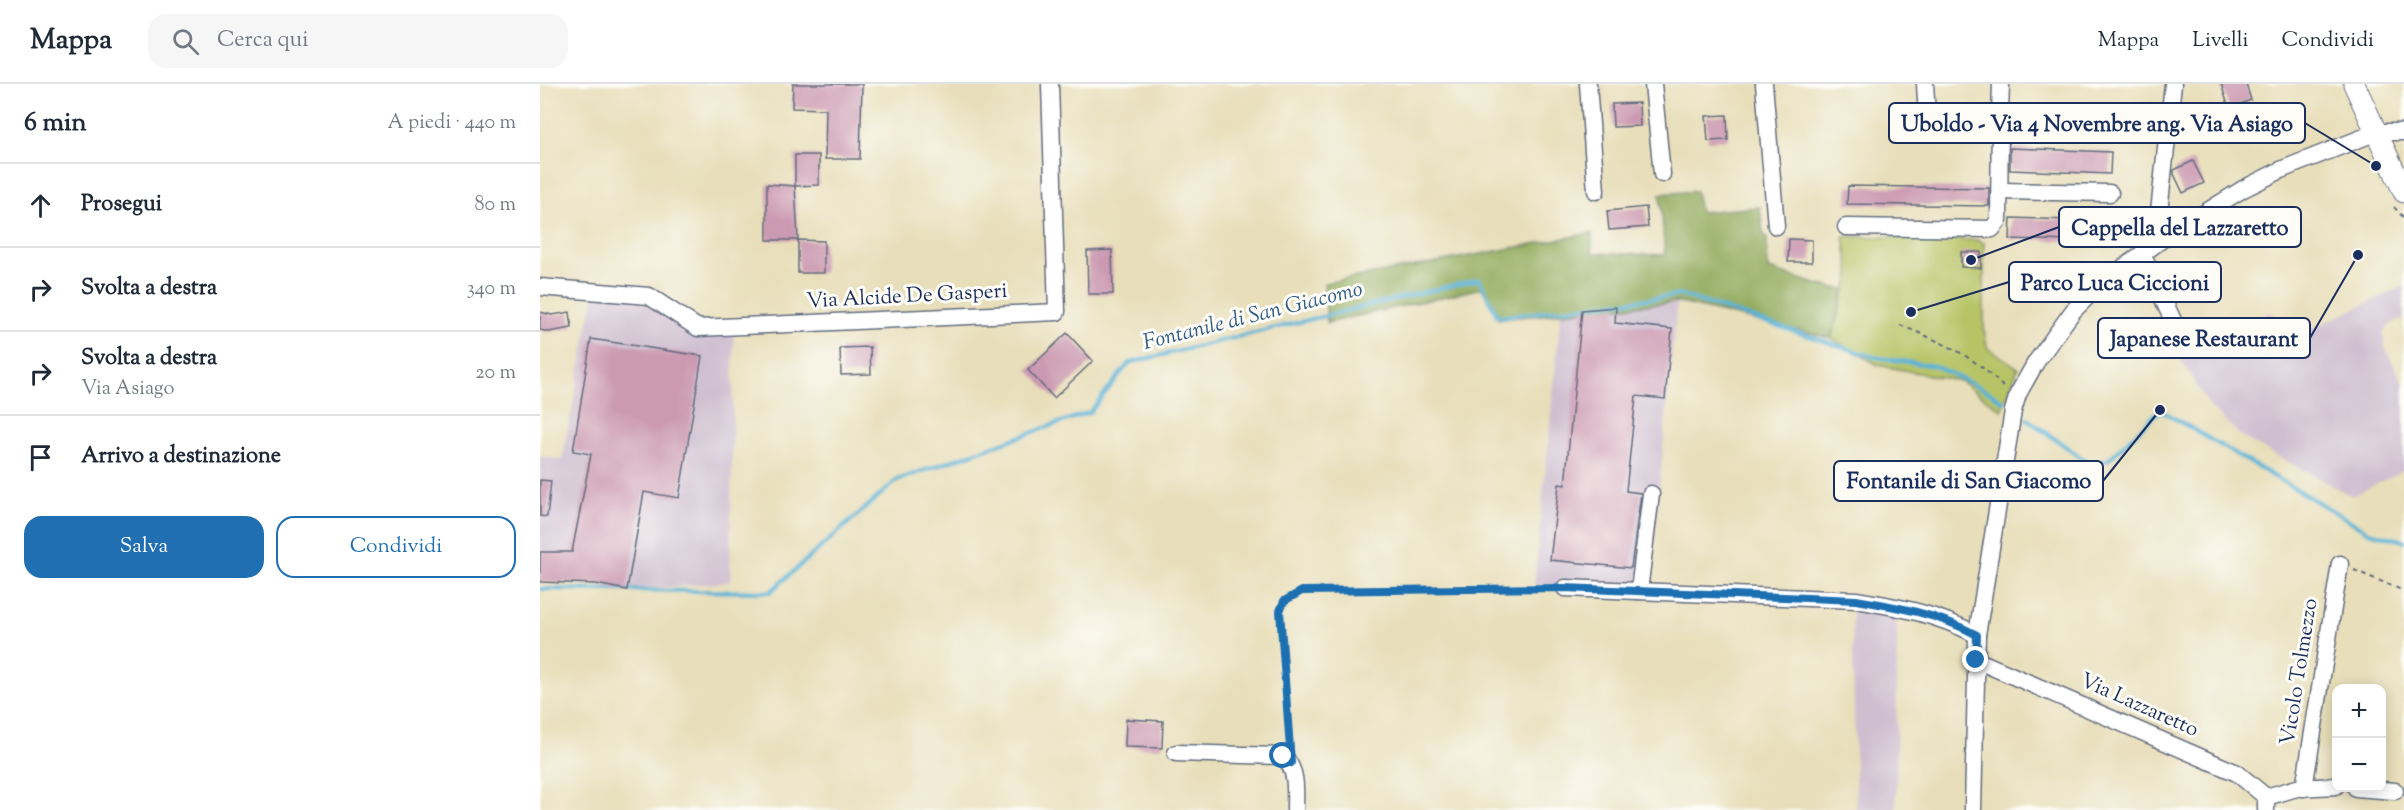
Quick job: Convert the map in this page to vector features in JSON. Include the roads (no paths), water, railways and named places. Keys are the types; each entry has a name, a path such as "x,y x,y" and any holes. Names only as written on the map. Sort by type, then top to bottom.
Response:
{"main road":[{"path":"2354,84 2404,192"}],"street":[{"name":"Via Alcide De Gasperi","path":"540,287 650,296 698,328 1057,312 1050,84"},
{"path":"1588,84 1596,191"},
{"path":"1653,84 1662,174"},
{"path":"1764,84 1776,226"},
{"path":"1925,84 1927,116 2000,114"},
{"path":"1846,227 1992,229 1999,220 2001,84"},
{"path":"2161,240 2158,221 2173,84"},
{"path":"1973,810 1977,635 2009,427 2016,402 2036,362 2073,311 2097,287 2161,240 2243,189 2283,170 2378,132 2404,132"},
{"path":"2000,191 2109,194"},
{"path":"2142,254 2183,342"},
{"path":"1639,591 1650,494"},
{"name":"Vicolo Tolmezzo","path":"2304,788 2340,564"},
{"path":"1564,588 1856,600 1901,607 1936,616 1977,635"},
{"name":"Via Lazzaretto","path":"1976,660 2237,773 2266,804"},
{"path":"1176,753 1283,756 1291,763 1294,774 1295,810"},
{"path":"2266,804 2304,788 2332,786"},
{"path":"2386,790 2395,791"}],"waterway":[{"name":"Fontanile di San Giacomo","path":"540,589 770,592 897,480 1090,412 1129,363 1479,279 1498,317 1681,295 1874,357 1935,366 1991,393 2004,402"},
{"name":"Fontanile di San Giacomo","path":"2027,419 2089,463 2108,460 2160,410 2369,532 2404,541"}],"place":[{"name":"Uboldo - Via 4 Novembre ang. Via Asiago","path":"2376,166"},
{"name":"Japanese Restaurant","path":"2358,255"},
{"name":"Cappella del Lazzaretto","path":"1971,260"},
{"name":"Parco Luca Ciccioni","path":"1911,312"},
{"name":"Fontanile di San Giacomo","path":"2160,410"}]}
